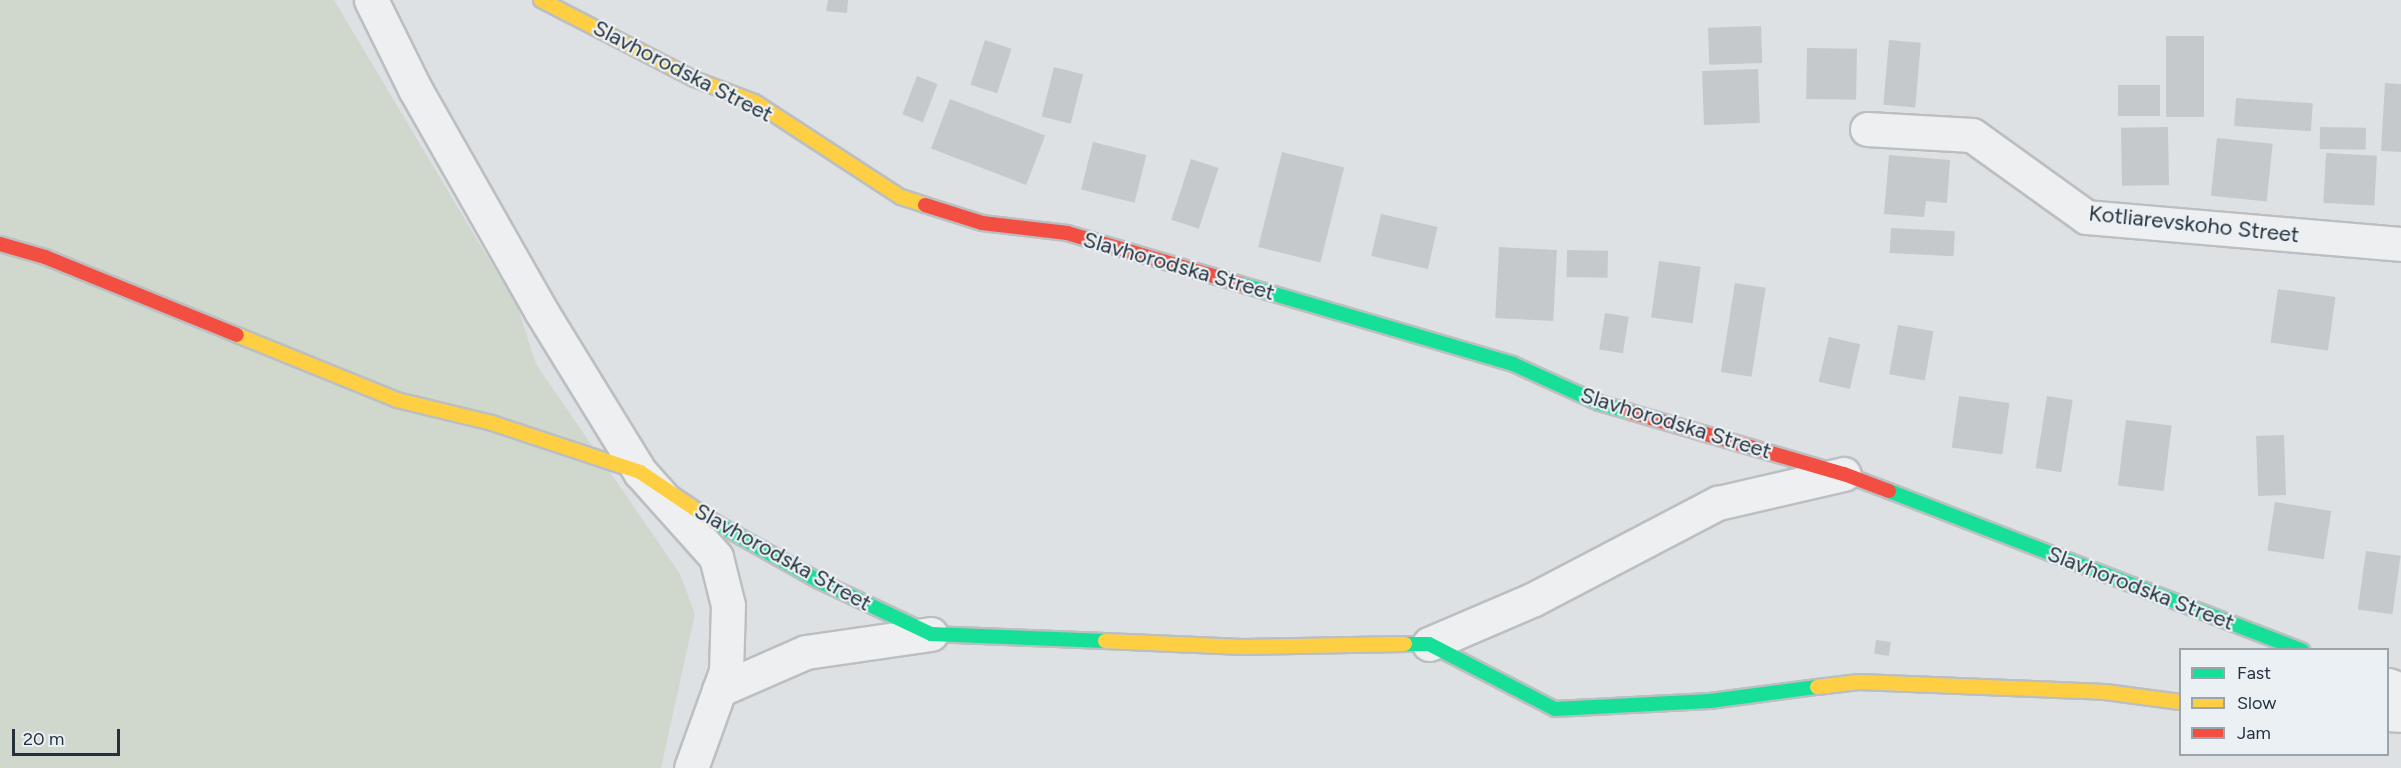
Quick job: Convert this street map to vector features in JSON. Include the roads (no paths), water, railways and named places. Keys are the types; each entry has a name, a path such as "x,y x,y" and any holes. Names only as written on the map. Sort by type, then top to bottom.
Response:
{"street":[{"path":"371,0 415,89 513,261 640,472 716,557 728,604 726,671 691,768"},
{"name":"Slavhorodska Street","path":"541,0 694,79 755,102 901,197 982,223 1067,233 1513,364 1599,403 1844,474 2297,648"},
{"name":"Kotliarevskoho Street","path":"1867,129 1972,135 2086,217 2401,244"},
{"name":"Slavhorodska Street","path":"0,244 45,257 397,400 492,423 640,472 730,532 819,581 931,634"},
{"name":"Slavhorodska Street","path":"719,690 806,652 931,634 1243,647 1429,644 1534,599 1718,503 1844,474"},
{"name":"Slavhorodska Street","path":"1429,644 1555,709 1710,700 1859,682 2105,692 2179,702"}]}
